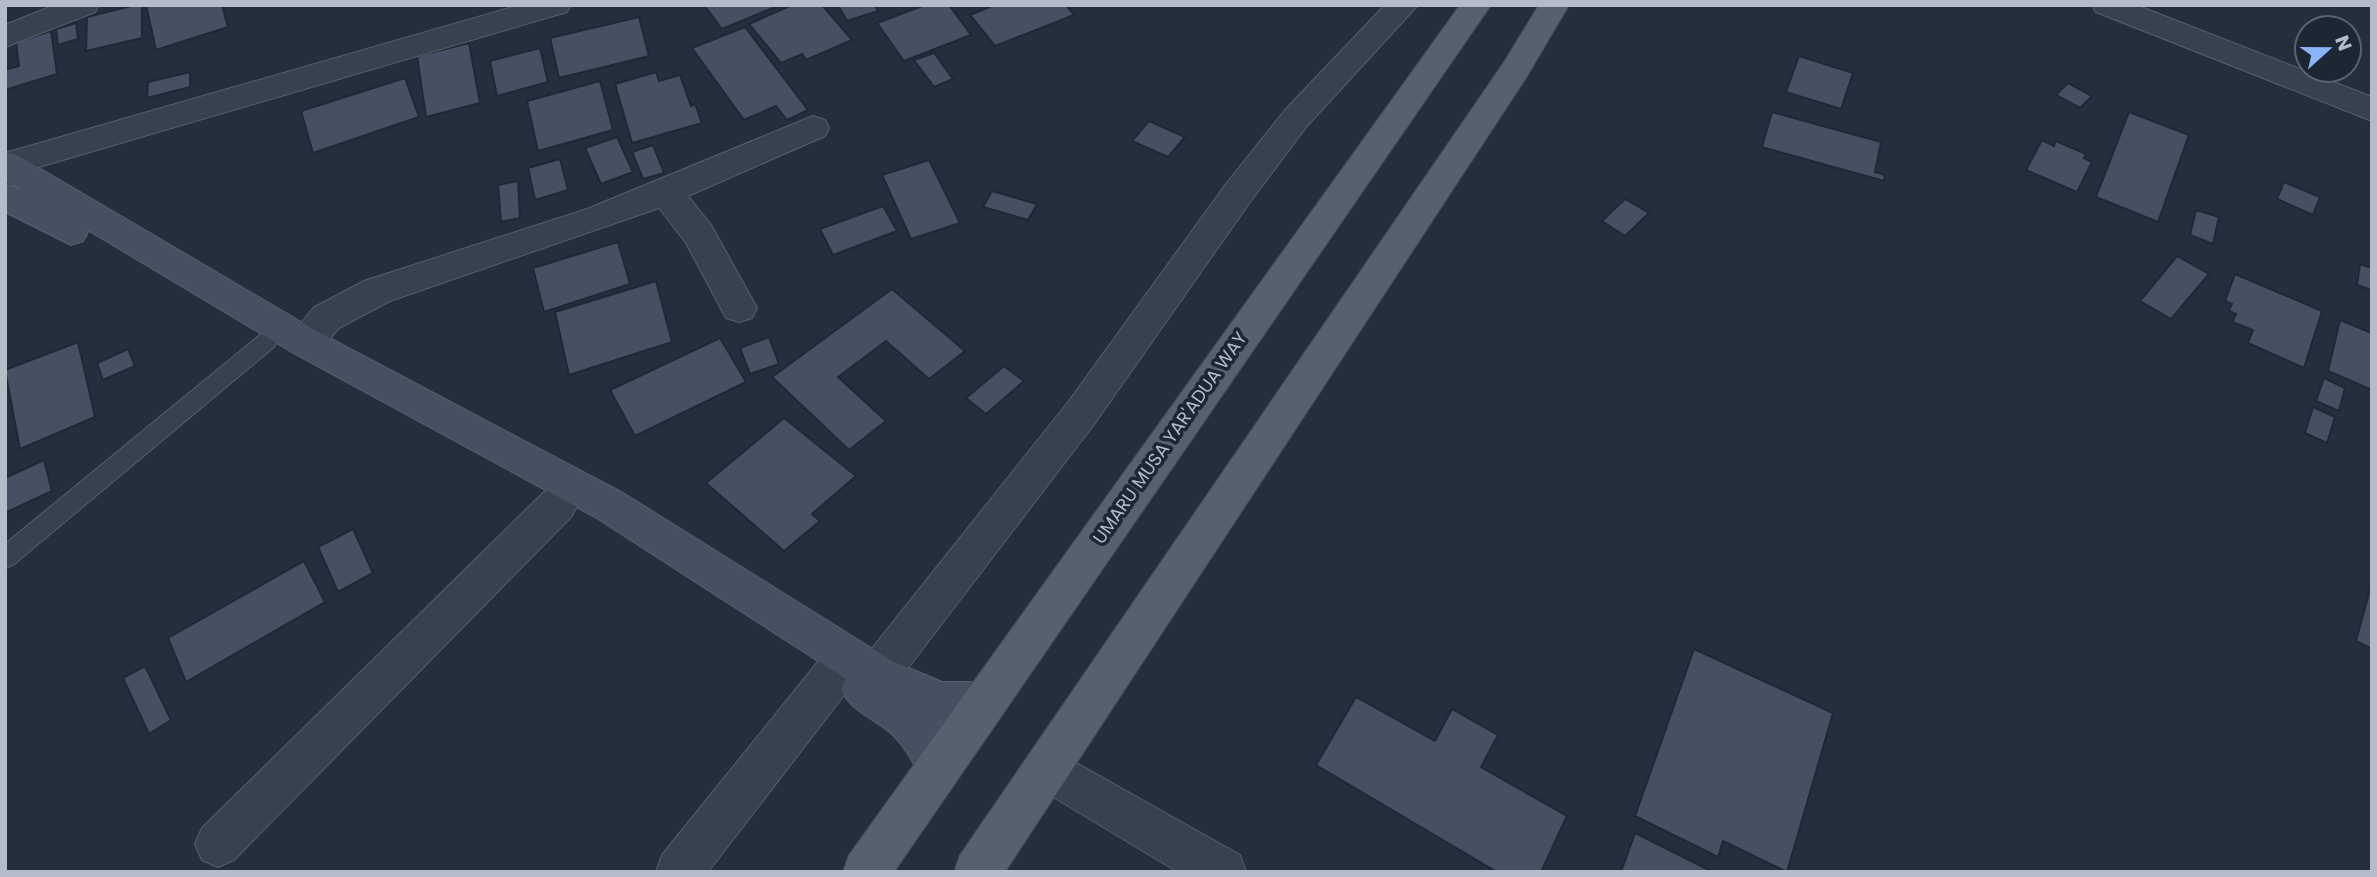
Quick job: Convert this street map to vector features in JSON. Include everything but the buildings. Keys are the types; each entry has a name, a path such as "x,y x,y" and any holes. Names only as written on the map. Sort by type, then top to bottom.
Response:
{"main road":[{"name":"UMARU MUSA YAR'ADUA WAY","path":"866,872 1476,5"},
{"path":"977,872 1515,70 1554,5"},
{"path":"6,172 558,504 857,673 941,702 983,703"},
{"path":"286,342 609,505 857,673 926,737 939,767"}],"street":[{"path":"5,37 85,5"},
{"path":"6,172 556,5"},
{"path":"679,872 857,673 1082,412 1246,182 1296,118 1403,5"},
{"path":"2107,5 2372,110"},
{"path":"286,342 377,291 599,218 813,128"},
{"path":"665,192 699,234 739,308"},
{"path":"218,844 558,504"},
{"path":"1046,768 1223,872"}],"lane":[{"path":"5,558 286,342"}]}
